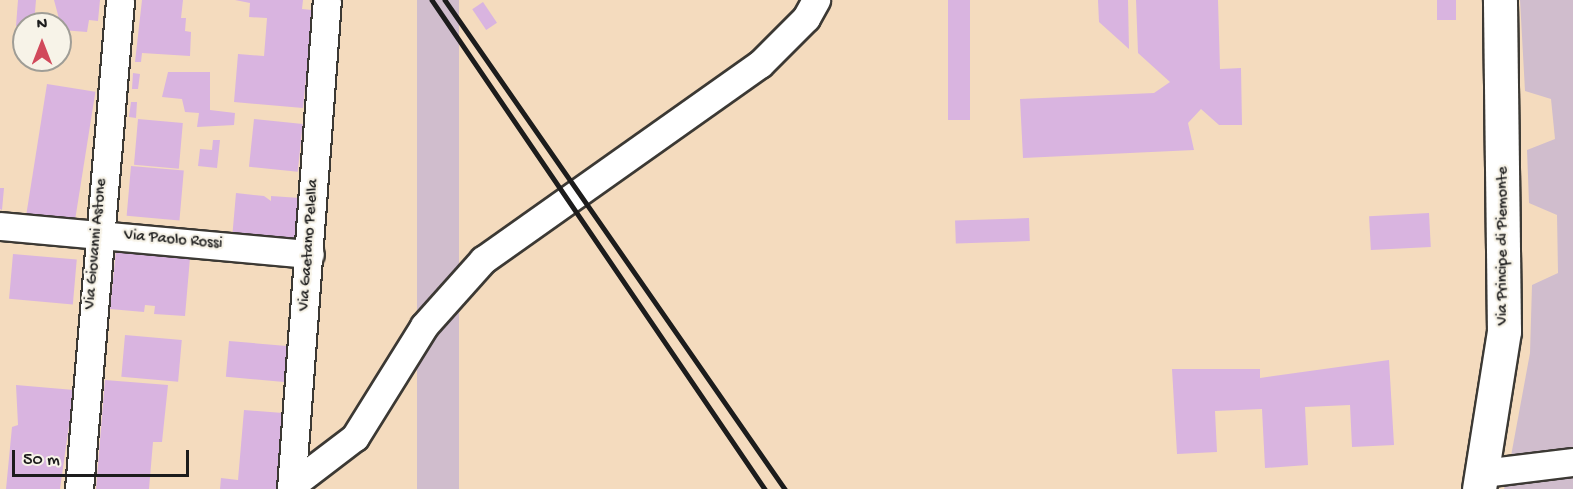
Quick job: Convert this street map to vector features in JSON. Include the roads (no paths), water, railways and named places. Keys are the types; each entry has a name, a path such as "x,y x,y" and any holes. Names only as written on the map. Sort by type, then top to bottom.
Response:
{"main road":[{"name":"Via Principe di Piemonte","path":"1481,481 1504,331 1500,0"}],"street":[{"name":"Via Giovanni Astone","path":"79,489 97,233 120,0"},
{"name":"Via Gaetano Pelella","path":"292,487 327,0"},
{"path":"292,487 355,437 424,326 483,260 760,64 806,18 816,0"},
{"name":"Via Paolo Rossi","path":"0,226 310,254"},
{"path":"1481,481 1573,462"}],"railway":[{"path":"432,0 765,489"},
{"path":"445,0 785,489"}]}
